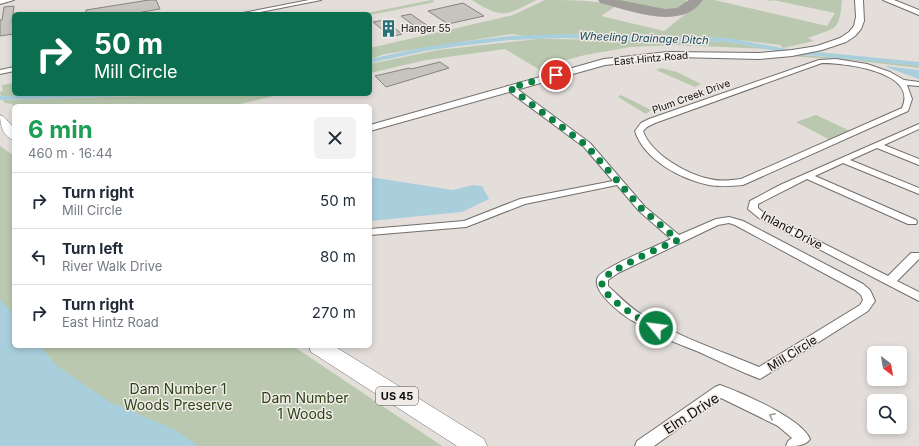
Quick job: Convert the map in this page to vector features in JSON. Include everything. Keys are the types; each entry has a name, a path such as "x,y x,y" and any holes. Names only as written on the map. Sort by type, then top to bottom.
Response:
{"main road":[{"name":"East Hintz Road","path":"372,127 598,64 632,57 677,54 769,53 809,48 841,41 852,34 858,27 861,19 858,8 859,0"},
{"path":"887,0 919,13"},
{"name":"East Hintz Road","path":"809,48 833,39 844,32 850,25 850,21"},
{"name":"East Hintz Road","path":"372,121 578,63 631,53 658,51 769,53"},
{"path":"0,119 12,134"},
{"name":"US 45","path":"321,348 476,446"}],"street":[{"path":"0,2 11,0"},
{"path":"252,12 318,0"},
{"name":"Plum Creek Drive","path":"903,85 909,96 909,103 905,109 743,182 727,184 708,182 688,175 648,148 640,139 639,131 644,125 652,121 821,61 850,63 877,68 888,73 903,85 919,89"},
{"path":"0,72 12,69"},
{"name":"Plum Creek Drive","path":"903,85 919,84"},
{"path":"510,88 586,145 620,182 642,209 678,240"},
{"name":"Inland Drive","path":"919,126 808,176 753,203 753,209 762,216 919,297"},
{"path":"876,145 919,162"},
{"path":"843,160 919,191"},
{"path":"808,176 912,222"},
{"path":"372,232 411,228 439,228 466,224 523,201 620,182"},
{"name":"Mill Circle","path":"729,220 738,223 859,287 866,293 869,301 864,308 760,373 666,333 638,318 624,308 603,288 603,278 610,273 678,240 721,221 729,220"},
{"path":"890,281 915,256"},
{"name":"Elm Drive","path":"642,446 720,391 783,421 798,442"}],"green space":[{"path":"432,0 435,2 372,15 372,12"},
{"path":"472,0 536,0 510,12 498,13"},
{"path":"545,0 600,3 614,6 601,16 664,31 703,0 714,0 827,26 835,13 773,0 842,0 839,18 834,27 830,30 808,38 814,41 783,48 780,45 723,38 582,34 526,36 512,34 385,54 372,58 372,48 513,15"},
{"path":"613,0 687,1 681,7 663,11 652,10"},
{"path":"538,39 728,42 770,49 675,45 631,47 585,55 544,66 547,69 540,70 505,49 426,60 372,73 372,64 438,50"},
{"path":"802,55 919,65 919,68 850,60 787,56"},
{"path":"661,68 677,72 701,84 695,87 656,70"},
{"path":"12,83 12,96 24,96 1,97 0,92 3,91 2,85"},
{"path":"621,95 651,110 646,114 618,97"},
{"path":"146,96 274,96 240,104 12,104 5,103 3,100"},
{"path":"816,115 850,131 830,140 796,122"},
{"name":"Dam Number 1 Woods Preserve","path":"0,146 12,155 12,348 296,348 442,446 0,446"}],"water":[{"path":"885,66 919,70 919,79 886,67"},
{"path":"372,177 453,190 473,185 482,186 489,199 462,212 372,221"},
{"path":"0,299 12,313 12,348 42,348 57,366 110,402 176,430 198,446 0,446"}],"building":[{"path":"149,0 156,0 160,9 143,12 86,12 86,10"},
{"path":"463,3 484,16 448,24 428,11"},
{"path":"14,6 13,12 12,12 12,34 0,36 0,20 2,20 4,7"},
{"path":"411,14 431,28 420,30 401,16"},
{"name":"Hanger 55","path":"384,20 402,34 391,37 373,22"},
{"path":"440,62 449,68 386,87 375,76 409,68 411,69"}],"waterway":[{"name":"Wheeling Drainage Ditch","path":"372,61 425,49 459,44 511,38 563,36 729,40 787,51 919,64"},
{"name":"Wheeling Drainage Ditch","path":"0,98 66,96"}],"taxiway":[{"path":"604,0 643,10 665,13 682,11 697,0"}],"place":[{"name":"Hanger 55","path":"388,28"}],"route":[{"path":"556,75 510,88 586,145 620,182 627,194 678,240 614,270 603,278 602,282 603,288 609,296 638,318 656,328"}],"park label":[{"name":"Dam Number 1 Woods","path":"305,406"}]}
